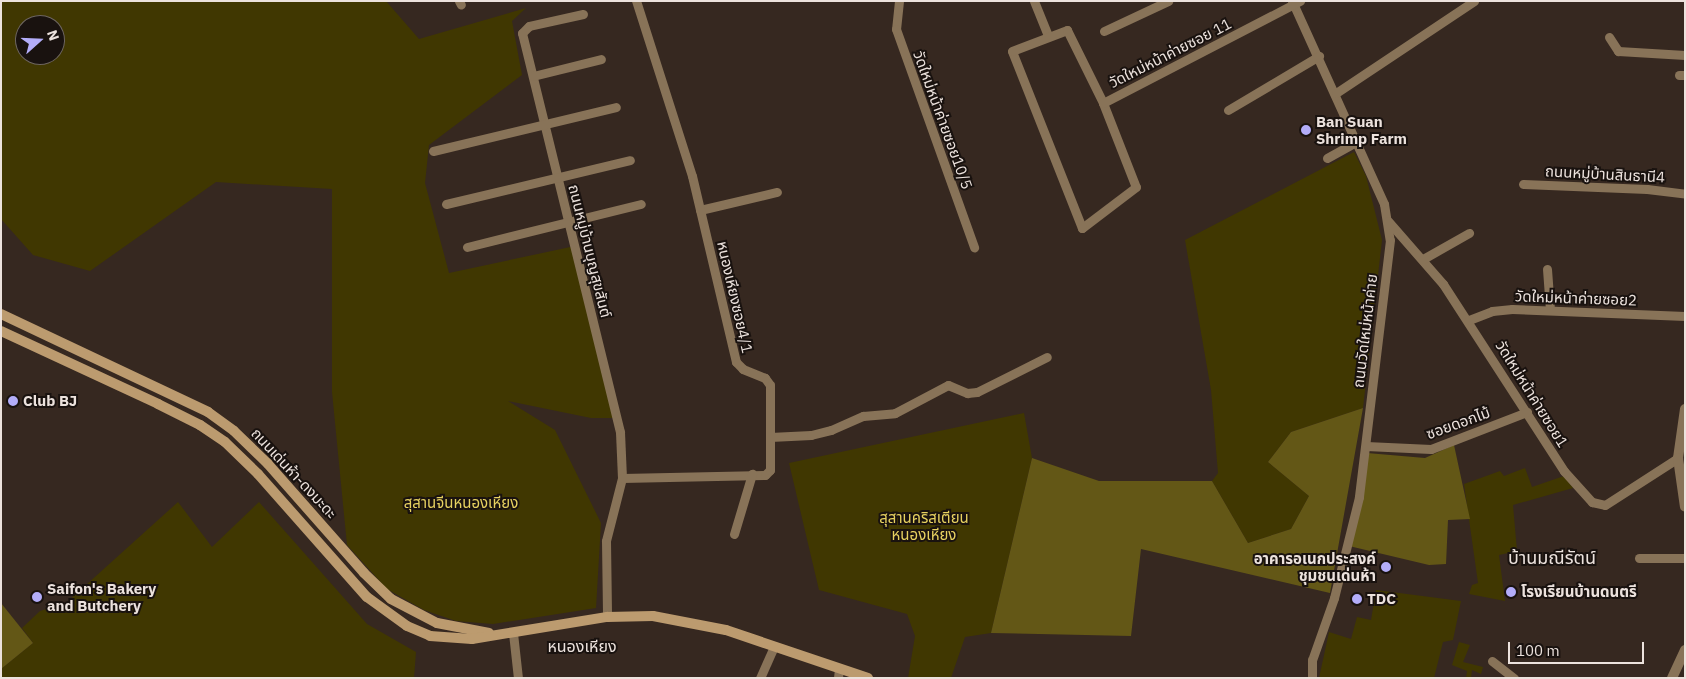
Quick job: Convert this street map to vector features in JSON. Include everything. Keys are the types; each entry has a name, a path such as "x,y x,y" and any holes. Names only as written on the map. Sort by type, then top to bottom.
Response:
{"main road":[{"name":"ถนนเด่นห้า-ดงมะดะ","path":"1,314 208,412 234,431 268,464 376,586 398,603 437,623 498,634"},
{"name":"ถนนเด่นห้า-ดงมะดะ","path":"1,331 158,404 200,425 225,442 258,474 367,597 407,626 430,636 472,639 607,617 653,616 683,620 726,630 807,657 838,673 868,678"},
{"path":"367,597 376,586"}],"street":[{"name":"หนองเหียงซอย4/1","path":"622,478 765,475 770,470 770,385 765,378 743,369 736,362 700,210 636,1"},
{"name":"วัดใหม่หน้าค่ายซอย10/5","path":"899,1 896,29 974,247"},
{"path":"1034,1 1048,36"},
{"path":"1104,31 1168,1"},
{"path":"1336,93 1474,1"},
{"name":"วัดใหม่หน้าค่ายซอย 11","path":"1103,103 1295,2"},
{"name":"ถนนวัดใหม่หน้าค่าย","path":"1295,2 1358,142 1388,221 1390,240 1359,497 1334,598 1312,660 1312,678"},
{"name":"ถนนหมู่บ้านบุญสุขสันต์","path":"584,14 528,26 522,33 620,432 622,478 606,541 607,617"},
{"name":"วัดใหม่หน้าค่ายซอย 11","path":"1067,30 1103,103 1136,187 1082,228 1012,51 1048,36 1067,30"},
{"path":"1609,38 1618,51 1685,55"},
{"path":"1228,110 1319,56"},
{"path":"533,76 602,59"},
{"path":"433,151 616,107"},
{"path":"1327,158 1358,142"},
{"path":"446,204 630,160"},
{"name":"ถนนหมู่บ้านสินธานี4","path":"1523,184 1647,189 1685,194"},
{"path":"700,210 777,192"},
{"path":"467,247 641,204"},
{"name":"วัดใหม่หน้าค่ายซอย1","path":"1388,221 1423,260 1469,320 1564,471 1592,502 1600,506 1678,458"},
{"path":"1423,260 1469,233"},
{"path":"1547,269 1550,310"},
{"name":"วัดใหม่หน้าค่ายซอย2","path":"1469,320 1492,311 1550,310 1685,316"},
{"path":"770,437 811,435 831,430 863,416 895,413 948,385 967,393 977,392 1047,357"},
{"path":"1685,409 1678,458 1685,507"},
{"name":"ซอยดอกไม้","path":"1366,446 1431,448 1527,412"},
{"path":"734,534 752,474"},
{"path":"1639,558 1685,558"},
{"path":"513,632 518,678"},
{"path":"760,678 774,646"},
{"path":"1672,678 1685,650"},
{"path":"1492,661 1514,678"}],"green space":[{"name":"สุสานจีนหนองเหียง","path":"1,1 386,1 419,39 526,8 512,21 522,75 429,145 425,183 449,273 575,246 616,418 591,418 508,401 555,430 601,523 596,608 493,624 456,621 424,610 387,589 347,545 332,392 332,189 216,182 90,271 33,255 1,219"},
{"path":"1354,152 1366,176 1382,240 1363,408 1291,432 1268,462 1309,496 1291,529 1248,543 1212,481 1218,473 1211,390 1185,240"},
{"name":"สุสานคริสเตียน หนองเหียง","path":"1024,413 1032,458 991,633 965,637 951,678 908,678 915,636 907,614 819,590 789,463"},
{"path":"1525,468 1532,487 1564,476 1573,488 1513,505 1517,551 1499,555 1505,601 1469,594 1472,585 1478,583 1464,484 1500,471 1504,476"},
{"path":"178,502 212,547 259,502 367,624 416,652 414,678 1,678 1,669 33,643 22,628 40,611 66,603"},
{"path":"1376,590 1461,601 1453,640 1443,642 1434,678 1319,678 1329,632 1351,639 1357,617 1371,620"},
{"path":"1459,642 1470,645 1463,662 1483,667 1481,674 1472,670 1471,678 1466,678 1467,671 1452,665"}],"shaded area":[{"path":"1363,408 1330,593 1141,549 1131,636 991,633 1032,458 1099,481 1212,481 1248,543 1291,529 1309,496 1268,462 1291,432"},
{"path":"1454,445 1470,519 1448,520 1446,564 1429,565 1349,546 1367,453 1425,458"},
{"path":"1,603 33,643 1,669"}],"place":[{"name":"Ban Suan Shrimp Farm","path":"1306,130"},
{"name":"Club BJ","path":"13,401"},
{"name":"อาคารอเนกประสงค์ ชุมชนเด่นห้า","path":"1386,567"},
{"name":"โรงเรียนบ้านดนตรี","path":"1511,592"},
{"name":"Saifon's Bakery and Butchery","path":"37,597"},
{"name":"TDC","path":"1357,599"}],"district":[{"name":"บ้านมณีรัตน์","path":"1552,558"},
{"name":"หนองเหียง","path":"582,646"}]}
